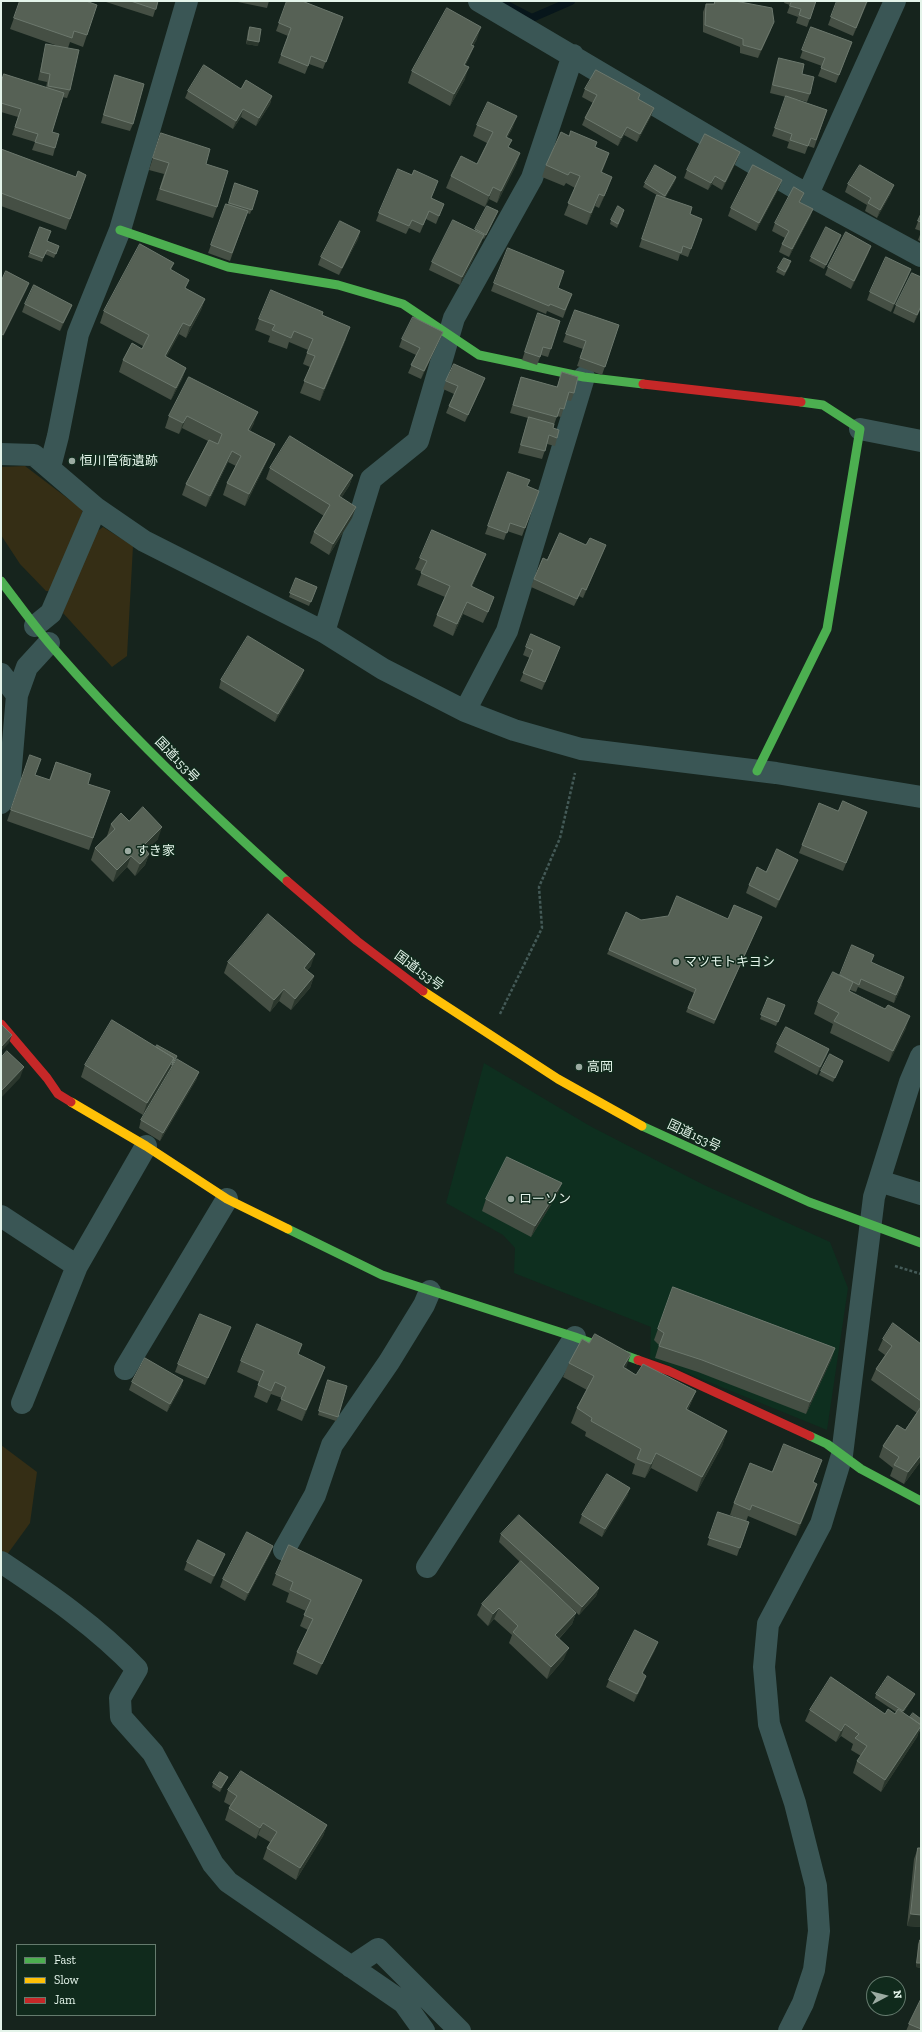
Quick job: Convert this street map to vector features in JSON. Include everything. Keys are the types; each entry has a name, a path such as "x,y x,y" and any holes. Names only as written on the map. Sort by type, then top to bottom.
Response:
{"main road":[{"path":"120,230 228,267 338,285 403,304 479,355 584,377 823,405 860,429 826,629 757,771"},
{"name":"国道153号","path":"1,581 48,643 201,803 296,890 427,994 558,1079 635,1123 809,1202 921,1243"},
{"path":"1,1024 47,1078 58,1094 146,1146 227,1199 382,1275 575,1337 670,1371 827,1444 861,1469 921,1501"}],"street":[{"path":"50,467 58,436 78,334 120,230 187,1"},
{"path":"479,1 808,194 921,256"},
{"path":"808,194 894,1"},
{"path":"324,632 371,479 418,441 454,318 532,178 573,55"},
{"path":"464,711 507,631 584,377"},
{"path":"860,429 921,441"},
{"path":"1,454 34,455 50,467 96,508 144,541 324,632 383,669 464,711 514,730 581,749 757,771 921,797"},
{"path":"35,626 51,613 96,508"},
{"path":"1,803 10,779 16,695 27,667 48,643"},
{"path":"1,674 16,695"},
{"path":"789,2031 803,2003 814,1970 818,1931 816,1886 795,1803 770,1724 764,1667 768,1624 821,1524 842,1455 874,1197 910,1082 921,1056"},
{"path":"22,1404 77,1266 146,1146"},
{"path":"880,1181 921,1194"},
{"path":"125,1369 227,1199"},
{"path":"1,1216 77,1266"},
{"path":"284,1550 315,1495 332,1445 389,1362 424,1305 430,1291"},
{"path":"427,1567 575,1337"},
{"path":"1,1562 61,1602 121,1652 137,1669 120,1698 121,1717 153,1754 213,1864 228,1882 404,2003 424,2031"},
{"path":"351,1967 378,1949 460,2031"}],"path":[{"path":"490,1035 542,928 539,887 560,838 581,749"},
{"path":"895,1266 921,1274"}],"shaded area":[{"path":"25,466 83,510 52,591 46,591 20,564 1,535 1,467"},
{"path":"103,527 133,546 127,656 112,667 63,613 92,535"},
{"path":"484,1063 590,1126 704,1185 830,1242 848,1288 827,1430 650,1358 651,1327 514,1273 515,1248 503,1235 446,1203"},
{"path":"1,1445 37,1472 30,1523 1,1563"}],"building":[{"path":"20,1 86,1 97,5 87,35 74,31 72,38 14,18"},
{"path":"131,1 158,1 156,9"},
{"path":"287,1 302,1 343,17 326,62 311,56 308,66 281,55 291,28 279,23"},
{"path":"715,1 735,1 772,8 774,22 761,50 743,45 743,39 705,25 706,4 714,4"},
{"path":"792,1 816,1 810,19 799,15 801,9 790,6"},
{"path":"837,1 867,1 856,28 831,17"},
{"path":"447,8 481,27 471,45 474,46 464,65 469,67 454,94 412,71"},
{"path":"250,27 261,29 259,42 248,40"},
{"path":"811,27 852,42 839,75 821,68 825,58 802,50"},
{"path":"46,44 79,50 70,90 48,86 50,74 41,72"},
{"path":"779,58 804,64 802,74 814,77 810,94 773,85"},
{"path":"204,65 241,89 246,80 272,96 259,118 243,109 236,121 188,91"},
{"path":"596,70 640,94 638,99 654,108 640,134 627,127 621,138 585,118 597,95 585,89"},
{"path":"4,74 64,93 52,132 59,134 55,148 35,142 38,134 15,127 21,109 1,103 1,83"},
{"path":"115,75 144,84 133,124 104,115"},
{"path":"786,96 827,110 816,140 811,138 808,146 790,140 792,134 775,128"},
{"path":"488,102 517,116 506,137 512,140 508,147 520,153 501,191 493,187 489,196 451,176 461,156 477,164 493,132 477,125"},
{"path":"571,131 597,142 595,147 609,153 601,172 612,177 604,196 599,194 591,213 568,203 580,176 570,172 568,175 546,165 561,132 569,136"},
{"path":"161,133 210,149 206,164 228,171 217,207 160,189 169,163 153,158"},
{"path":"705,134 740,152 725,182 715,176 711,183 687,170"},
{"path":"1,149 76,177 78,171 86,175 70,219 1,193"},
{"path":"655,165 676,177 665,196 645,183"},
{"path":"753,165 782,180 759,223 731,208"},
{"path":"860,165 894,185 880,210 868,203 871,198 848,184"},
{"path":"398,169 412,175 414,170 438,181 431,198 444,204 439,216 429,211 423,225 412,220 409,226 379,213"},
{"path":"235,183 258,191 252,210 229,203"},
{"path":"794,187 804,193 799,202 813,209 792,249 782,244 789,231 775,223"},
{"path":"657,195 692,207 690,214 702,219 691,249 683,246 681,253 642,239"},
{"path":"226,204 248,211 232,253 211,245"},
{"path":"487,206 498,211 486,235 475,229"},
{"path":"618,206 624,210 618,224 611,220"},
{"path":"921,214 921,222 918,221"},
{"path":"453,220 484,235 462,277 432,262"},
{"path":"340,221 360,231 342,268 321,257"},
{"path":"40,227 51,231 47,241 59,246 56,254 47,250 43,258 30,253"},
{"path":"826,227 841,235 826,265 811,257"},
{"path":"846,232 871,246 854,281 828,267"},
{"path":"140,244 174,263 170,269 189,280 185,288 205,299 190,326 183,323 165,356 186,368 176,388 123,360 132,343 142,349 149,335 104,311"},
{"path":"508,248 564,271 558,288 572,294 565,310 550,304 549,306 494,283"},
{"path":"886,257 911,269 894,304 870,292"},
{"path":"784,258 791,261 785,272 778,268"},
{"path":"6,271 29,283 3,335 1,334 1,282"},
{"path":"912,273 921,277 921,306 917,315 896,305"},
{"path":"34,285 72,305 63,323 25,304"},
{"path":"271,290 323,312 322,315 350,327 324,389 304,381 315,356 307,353 313,339 294,331 291,338 272,330 275,325 259,319"},
{"path":"575,310 619,325 605,367 580,358 586,341 566,334"},
{"path":"538,313 560,321 551,349 543,347 540,357 525,352"},
{"path":"413,317 443,332 424,371 411,365 420,348 402,339"},
{"path":"454,364 485,378 468,415 449,406 458,386 446,381"},
{"path":"562,372 578,377 574,393 569,392 564,409 560,408 557,417 513,405 521,377 557,387"},
{"path":"189,377 258,412 248,430 275,444 249,494 227,483 241,456 232,451 210,496 186,484 209,440 218,444 222,434 187,416 183,423 169,416"},
{"path":"529,417 554,424 553,428 559,430 557,438 549,435 545,451 521,445"},
{"path":"290,436 353,475 339,496 356,507 333,544 314,532 330,505 270,468"},
{"path":"508,472 530,480 527,486 539,491 525,528 510,523 507,533 488,526"},
{"path":"432,530 486,554 471,586 494,597 488,612 467,602 457,624 437,615 450,586 421,573 427,561 420,558"},
{"path":"560,533 586,545 590,538 606,545 586,590 582,588 577,599 534,579 543,558 547,560"},
{"path":"296,578 317,587 311,602 290,593"},
{"path":"531,634 560,647 545,682 523,673 533,650 526,647"},
{"path":"248,636 304,670 278,714 221,680"},
{"path":"30,755 41,759 35,775 50,780 56,762 91,774 88,784 110,791 93,838 11,810"},
{"path":"843,801 867,812 846,863 802,845 819,803 838,811"},
{"path":"143,807 162,827 143,846 149,854 140,864 131,856 117,870 95,848 115,829 111,824 121,813 129,821"},
{"path":"777,849 798,860 779,900 749,885 757,867 766,872"},
{"path":"677,896 728,919 734,905 762,917 715,1020 688,1008 696,989 609,950 626,912 641,920 668,916"},
{"path":"268,914 315,954 304,968 314,976 295,999 284,989 274,1000 228,962"},
{"path":"852,945 874,955 871,962 904,977 896,995 861,979 859,985 840,975"},
{"path":"833,972 853,982 849,991 885,1009 888,1005 910,1016 893,1051 834,1021 839,1013 818,1002"},
{"path":"768,998 785,1005 778,1022 761,1015"},
{"path":"112,1020 174,1058 147,1103 85,1065"},
{"path":"1,1024 12,1035 1,1047"},
{"path":"786,1027 829,1049 820,1067 777,1044"},
{"path":"157,1045 177,1056 172,1065 174,1058 156,1047"},
{"path":"7,1051 24,1067 1,1091 1,1058"},
{"path":"830,1054 843,1061 835,1078 821,1071"},
{"path":"177,1059 199,1072 163,1133 141,1120"},
{"path":"507,1157 562,1183 535,1226 486,1199"},
{"path":"673,1287 835,1348 810,1402 702,1360 659,1346 664,1333 658,1329"},
{"path":"200,1314 231,1327 208,1378 178,1364"},
{"path":"893,1323 921,1344 921,1401 876,1369 892,1346 883,1339"},
{"path":"257,1324 302,1344 298,1354 325,1367 306,1410 281,1399 286,1387 275,1382 271,1391 258,1385 264,1371 241,1361"},
{"path":"595,1334 631,1354 623,1367 636,1375 643,1364 696,1391 686,1409 727,1431 702,1477 656,1453 651,1464 637,1459 641,1449 591,1421 592,1418 577,1408 594,1376 569,1363 582,1339 589,1343"},
{"path":"145,1358 183,1380 170,1404 132,1382"},
{"path":"328,1380 347,1386 338,1417 319,1411"},
{"path":"921,1407 921,1455 908,1472 894,1465 899,1457 883,1446 897,1425 905,1430"},
{"path":"784,1444 822,1460 813,1482 817,1484 800,1524 752,1505 750,1510 734,1503 750,1463 772,1472"},
{"path":"607,1474 630,1488 605,1529 582,1515"},
{"path":"718,1512 749,1522 740,1548 709,1538"},
{"path":"519,1515 599,1588 582,1607 501,1534"},
{"path":"247,1532 273,1546 248,1593 223,1579"},
{"path":"198,1540 225,1554 214,1576 187,1562"},
{"path":"289,1545 362,1580 322,1664 297,1652 313,1619 304,1615 311,1600 290,1590 293,1582 276,1574"},
{"path":"521,1561 576,1613 555,1635 569,1648 551,1667 513,1632 518,1626 499,1608 493,1614 482,1604"},
{"path":"635,1630 658,1642 642,1673 646,1676 637,1694 609,1680"},
{"path":"888,1676 915,1694 903,1711 876,1694"},
{"path":"831,1677 885,1714 888,1709 895,1714 898,1709 921,1725 885,1780 857,1761 867,1746 855,1738 859,1734 845,1724 841,1731 810,1710"},
{"path":"913,1713 921,1719 921,1725 910,1717"},
{"path":"241,1771 327,1825 300,1868 267,1848 277,1832 263,1823 260,1828 229,1808 237,1796 228,1790"},
{"path":"220,1772 228,1777 221,1788 213,1783"},
{"path":"918,1848 921,1848 921,1915 911,1914"},
{"path":"920,1940 921,1963 917,1963"},
{"path":"921,1999 921,2029 909,2024"}],"waterway":[{"path":"503,3 532,18 571,1"}],"traffic: fast":[{"path":"120,230 228,267 338,285 403,304 479,355 584,377 643,384"},
{"path":"757,771 827,629 860,429 823,405 801,402"},
{"path":"1,581 49,643 105,706 194,795 287,881"},
{"path":"642,1126 809,1202 921,1243"},
{"path":"288,1229 382,1275 575,1337 638,1360"},
{"path":"810,1436 827,1444 861,1469 921,1501"}],"traffic: slow":[{"path":"423,991 558,1079 642,1126"},
{"path":"71,1102 146,1146 227,1199 288,1229"}],"traffic: jam":[{"path":"643,384 801,402"},
{"path":"287,881 357,941 423,991"},
{"path":"1,1024 47,1078 58,1094 71,1102"},
{"path":"638,1360 669,1371 810,1436"}],"place":[{"name":"恒川官衙遺跡","path":"72,461"},
{"name":"すき家","path":"128,851"},
{"name":"マツモトキヨシ","path":"676,962"},
{"name":"高岡","path":"579,1067"},
{"name":"ローソン","path":"511,1199"}]}
